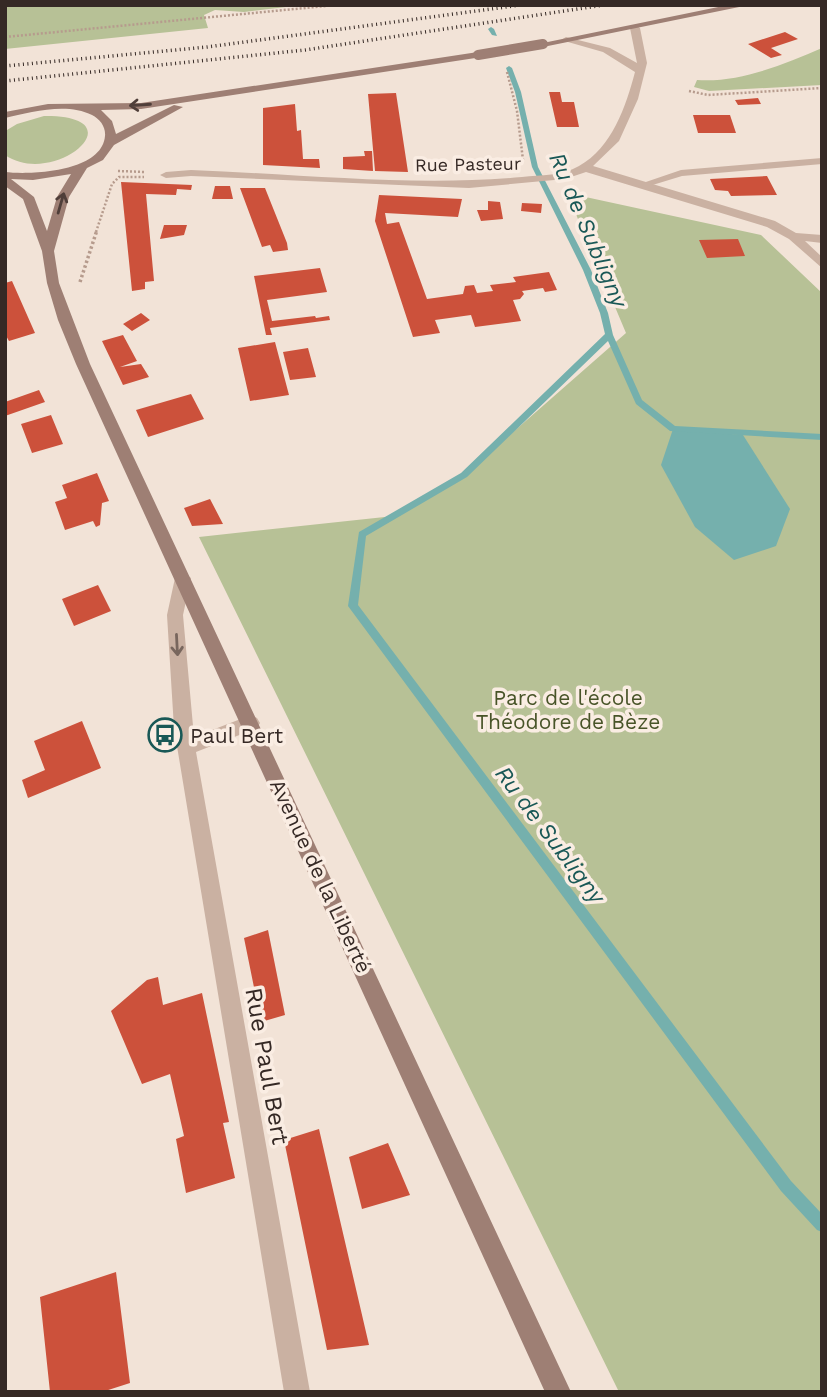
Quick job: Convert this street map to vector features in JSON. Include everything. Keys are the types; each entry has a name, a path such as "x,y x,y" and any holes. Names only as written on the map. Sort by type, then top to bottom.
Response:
{"main road":[{"path":"5,116 41,106 141,106 200,98 543,44 744,5"},
{"path":"48,251 63,194 70,180 110,143 153,118 200,98"},
{"path":"78,108 94,113 106,121 111,132 110,143"},
{"path":"5,178 51,176 87,164"},
{"path":"5,178 28,197 48,251"},
{"name":"Avenue de la Liberté","path":"48,251 53,283 83,364 558,1392"}],"street":[{"path":"585,168 613,141 633,99 641,72 635,28"},
{"path":"566,40 612,50 625,57 641,72"},
{"path":"646,184 681,173 822,161"},
{"path":"585,168 771,223 793,236 822,264"},
{"name":"Rue Pasteur","path":"166,175 214,174 469,185 565,176 585,168"},
{"path":"793,236 822,239"},
{"name":"Rue Paul Bert","path":"183,578 175,615 179,693 297,1392"},
{"path":"187,748 251,723"}],"path":[{"path":"5,37 336,5"},
{"path":"504,68 517,111 528,181"},
{"path":"689,91 708,94 822,88"},
{"path":"115,171 166,175"},
{"path":"78,289 116,178 166,175"}],"green space":[{"path":"5,5 303,5 244,12 215,10 204,15 208,28 5,49"},
{"path":"822,48 822,85 709,91 694,87 697,80 745,76"},
{"path":"44,116 72,119 86,126 87,137 79,148 64,157 45,163 25,163 5,155 7,130"},
{"name":"Parc de l'école Théodore de Bèze","path":"567,193 761,235 822,293 822,1392 619,1392 199,537 394,516 464,475 626,333"}],"water":[{"path":"673,429 743,435 790,509 776,546 734,560 695,527 661,465"}],"building":[{"path":"785,32 798,39 771,48 782,55 771,58 748,44"},
{"path":"549,92 560,92 562,102 574,102 579,127 557,127"},
{"path":"396,93 408,172 375,171 368,94"},
{"path":"758,98 761,104 738,105 735,100"},
{"path":"295,104 297,131 301,130 303,159 319,159 320,168 263,165 263,108"},
{"path":"693,115 730,115 736,133 698,133"},
{"path":"364,151 372,151 373,171 343,169 343,157 365,156"},
{"path":"767,176 777,195 731,196 728,191 715,190 710,179"},
{"path":"121,182 192,185 191,190 177,189 176,195 146,194 154,281 145,282 145,289 132,291"},
{"path":"215,186 230,186 233,199 212,199"},
{"path":"240,188 265,188 288,250 273,252 270,245 262,247"},
{"path":"379,195 462,199 458,217 385,213 387,224 399,222 427,299 463,294 465,286 474,285 477,293 493,291 490,285 516,282 513,277 549,272 557,290 545,292 543,288 522,291 524,294 520,299 513,300 521,321 475,327 471,315 435,320 440,333 413,337 375,221"},
{"path":"488,201 500,202 503,219 481,221 477,210 488,210"},
{"path":"522,203 542,204 541,213 521,211"},
{"path":"164,225 187,225 184,235 160,239"},
{"path":"738,239 745,256 707,258 699,240"},
{"path":"320,268 327,292 267,300 272,321 315,316 329,316 330,320 270,328 272,335 266,335 254,276"},
{"path":"12,281 35,333 9,341 5,334 5,283"},
{"path":"141,313 150,320 132,331 123,324"},
{"path":"123,335 137,361 120,367 141,364 149,377 123,385 102,341"},
{"path":"275,342 289,395 250,401 238,348"},
{"path":"308,348 316,377 290,380 283,352"},
{"path":"39,390 45,402 5,416 5,402"},
{"path":"191,394 204,419 148,437 136,410"},
{"path":"51,415 63,444 32,453 21,424"},
{"path":"97,473 109,501 102,503 100,525 96,527 93,521 65,530 55,502 67,498 62,485"},
{"path":"210,499 223,524 192,526 184,508"},
{"path":"98,585 111,611 74,626 62,599"},
{"path":"82,721 101,768 28,798 22,780 45,770 34,741"},
{"path":"268,930 285,1015 261,1022 244,938"},
{"path":"158,977 163,1005 202,993 229,1122 223,1123 235,1178 186,1193 176,1139 184,1136 170,1074 142,1084 111,1011 147,980"},
{"path":"319,1129 369,1345 327,1350 284,1140"},
{"path":"388,1143 410,1195 362,1209 349,1157"},
{"path":"116,1272 130,1383 102,1392 50,1392 40,1297"}],"waterway":[{"name":"Ru de Subligny","path":"491,29 495,35"},
{"name":"Ru de Subligny","path":"509,68 518,92 535,167 587,270 604,313 609,335"},
{"path":"609,335 639,402 673,429 822,437"},
{"name":"Ru de Subligny","path":"609,335 464,475 362,534 353,606 786,1186 822,1225"}],"railway":[{"path":"5,66 207,47 521,5"},
{"path":"5,81 305,50 604,5"}],"place":[{"name":"Paul Bert","path":"165,735"}]}
